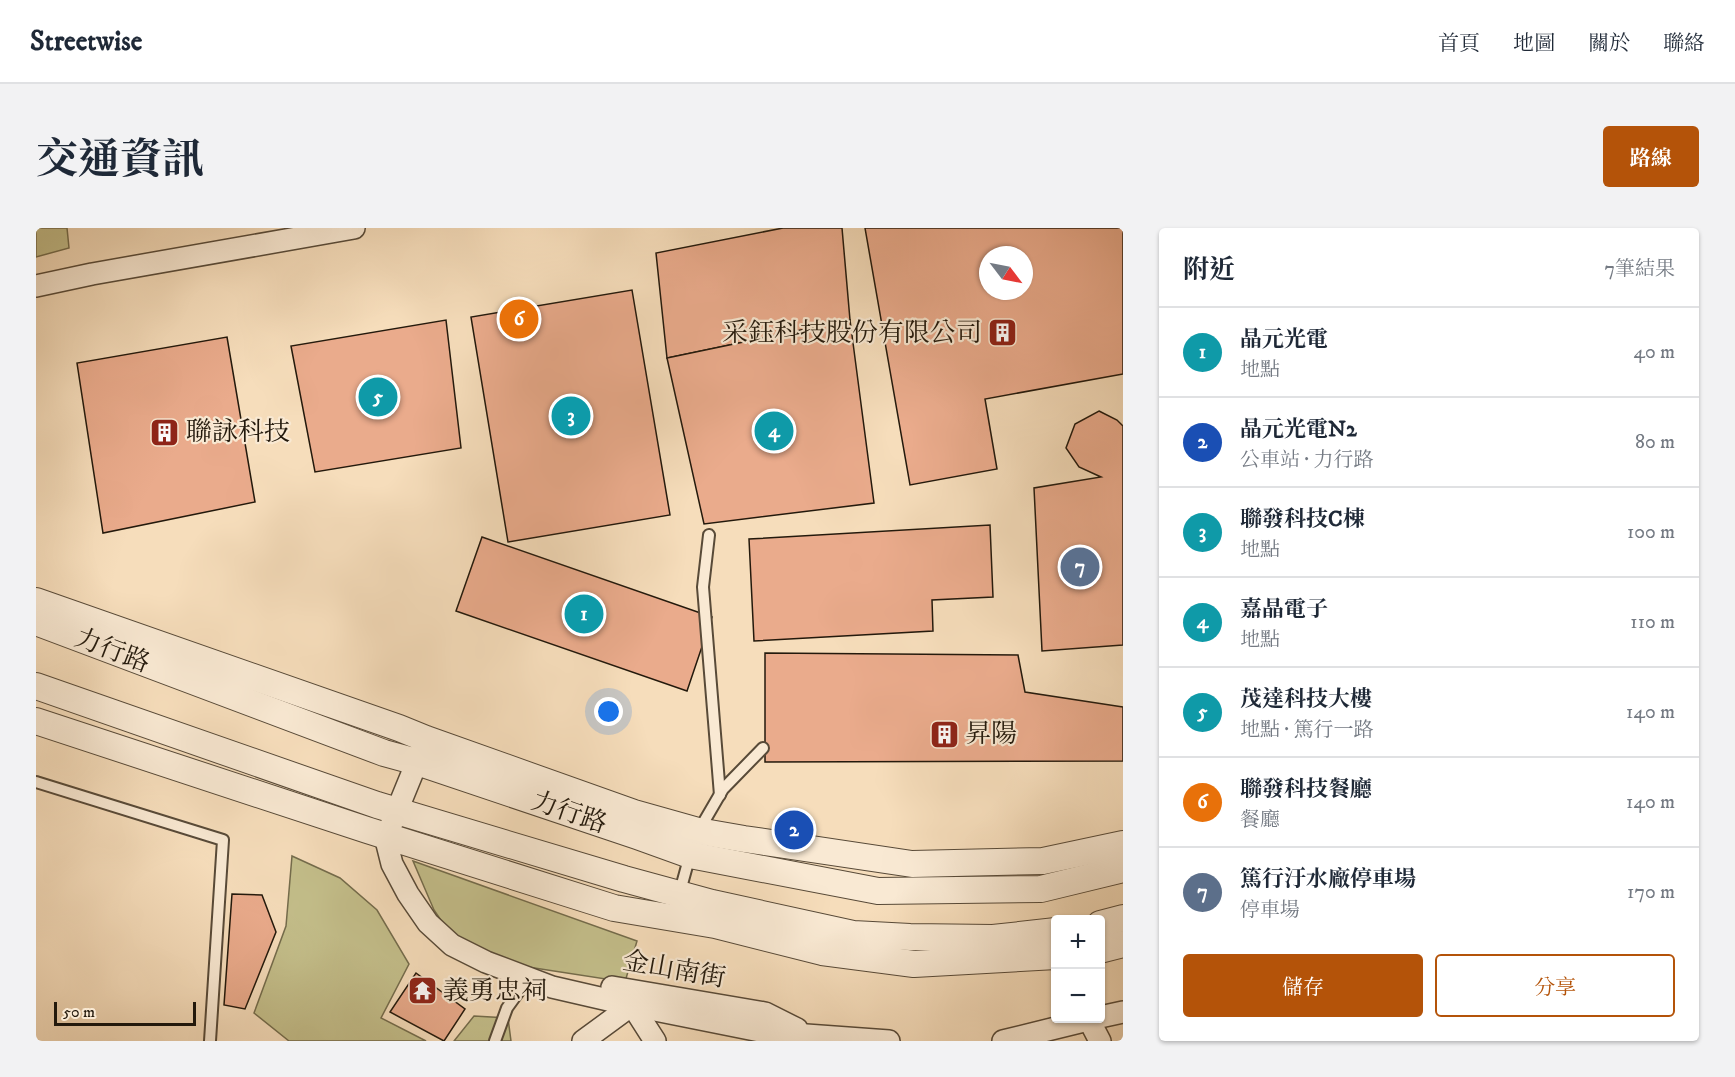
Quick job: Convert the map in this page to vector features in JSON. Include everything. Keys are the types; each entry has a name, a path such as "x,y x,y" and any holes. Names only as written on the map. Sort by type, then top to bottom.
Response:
{"street":[{"path":"36,286 354,228"},
{"name":"力行路","path":"36,602 388,724 421,750 637,836 912,864 1044,861 1123,844"},
{"name":"力行路","path":"36,622 384,753 421,750"},
{"name":"力行路","path":"36,686 676,907 715,925 822,952 914,963 1051,956"},
{"name":"力行路","path":"36,721 367,830 615,908 676,907 853,934 993,938 1051,932"},
{"path":"387,835 421,750"},
{"name":"金山南街","path":"387,835 392,864 408,894 428,923 452,945 486,962 528,979 632,1005 765,1032 802,1039 889,1041"},
{"name":"力行路","path":"694,843 878,891 1041,889 1123,869"},
{"path":"1105,923 1123,918"},
{"path":"1105,949 1123,944"},
{"name":"金山南街","path":"528,979 547,976 765,1013 802,1039"},
{"path":"583,1041 632,1005 655,1041"},
{"path":"1105,1016 1123,1012"},
{"path":"1003,1041 1078,1023"},
{"path":"1096,1023 1100,1041"}],"lane":[{"path":"709,535 703,586 720,795"},
{"path":"676,907 694,843 723,789 763,748"},
{"path":"36,782 223,840 210,1041"},
{"path":"495,1041 507,1008 528,979"}],"shaded area":[{"path":"36,228 67,228 69,248 36,257"},
{"path":"292,856 340,878 377,910 409,964 381,1018 426,1041 289,1041 254,1013 286,926"},
{"path":"413,861 637,941 625,982 515,965 453,938 434,910"},
{"path":"474,1016 508,1018 511,1041 454,1041"}],"building":[{"path":"783,228 842,228 850,320 667,358 656,253"},
{"name":"采鈺科技股份有限公司","path":"865,228 1123,228 1123,374 985,399 997,469 910,485"},
{"path":"632,290 670,515 508,542 471,317"},
{"path":"446,320 461,448 315,472 291,346"},
{"path":"850,320 874,503 704,524 667,358"},
{"name":"聯詠科技","path":"227,337 255,502 103,533 77,363"},
{"path":"1099,411 1117,420 1123,426 1123,645 1042,651 1034,488 1101,477 1079,467 1066,448 1075,424"},
{"path":"990,525 993,597 932,600 933,631 754,641 749,539"},
{"path":"482,537 712,617 687,691 456,611"},
{"name":"昇陽","path":"765,653 1018,655 1025,692 1123,707 1123,761 765,762"},
{"path":"232,894 262,895 276,932 245,1009 224,1005"},
{"name":"義勇忠祠","path":"416,973 465,1009 444,1041 390,1012"}],"place":[{"name":"聯發科技餐廳","path":"519,319"},
{"name":"采鈺科技股份有限公司","path":"1003,333"},
{"name":"茂達科技大樓","path":"378,397"},
{"name":"聯發科技C棟","path":"571,416"},
{"name":"嘉晶電子","path":"774,431"},
{"name":"聯詠科技","path":"165,432"},
{"name":"篤行汙水廠停車場","path":"1080,567"},
{"name":"晶元光電","path":"584,614"},
{"name":"昇陽","path":"944,734"},
{"name":"晶元光電N2","path":"794,830"},
{"name":"義勇忠祠","path":"422,991"}]}
